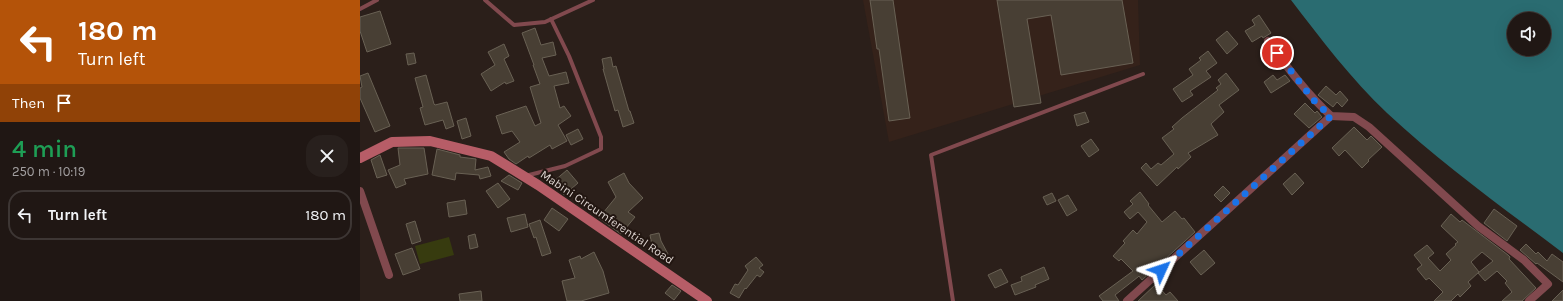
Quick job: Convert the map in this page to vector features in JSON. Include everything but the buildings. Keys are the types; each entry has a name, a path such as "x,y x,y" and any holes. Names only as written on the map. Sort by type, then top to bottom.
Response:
{"main road":[{"name":"Mabini Circumferential Road","path":"360,158 392,142 430,141 491,156 523,176 707,301"}],"street":[{"path":"1268,41 1294,77 1316,103 1331,116 1354,117 1369,127 1478,226 1524,260 1548,284 1528,301"},
{"path":"1127,301 1331,116"},
{"path":"360,191 389,275"}],"lane":[{"path":"360,9 377,0"},
{"path":"485,0 514,25 545,22 593,0"},
{"path":"523,176 565,166 601,149 601,137 569,56 551,19"},
{"path":"954,301 931,155 1142,74"}],"shaded area":[{"path":"863,0 1138,0 1140,65 889,142"}],"green space":[{"path":"449,237 454,255 420,264 415,246"}],"water":[{"path":"1291,0 1563,0 1563,253 1451,168 1408,132 1374,100 1325,44"}],"route":[{"path":"1161,270 1331,116 1316,103 1294,77 1277,53"}]}
